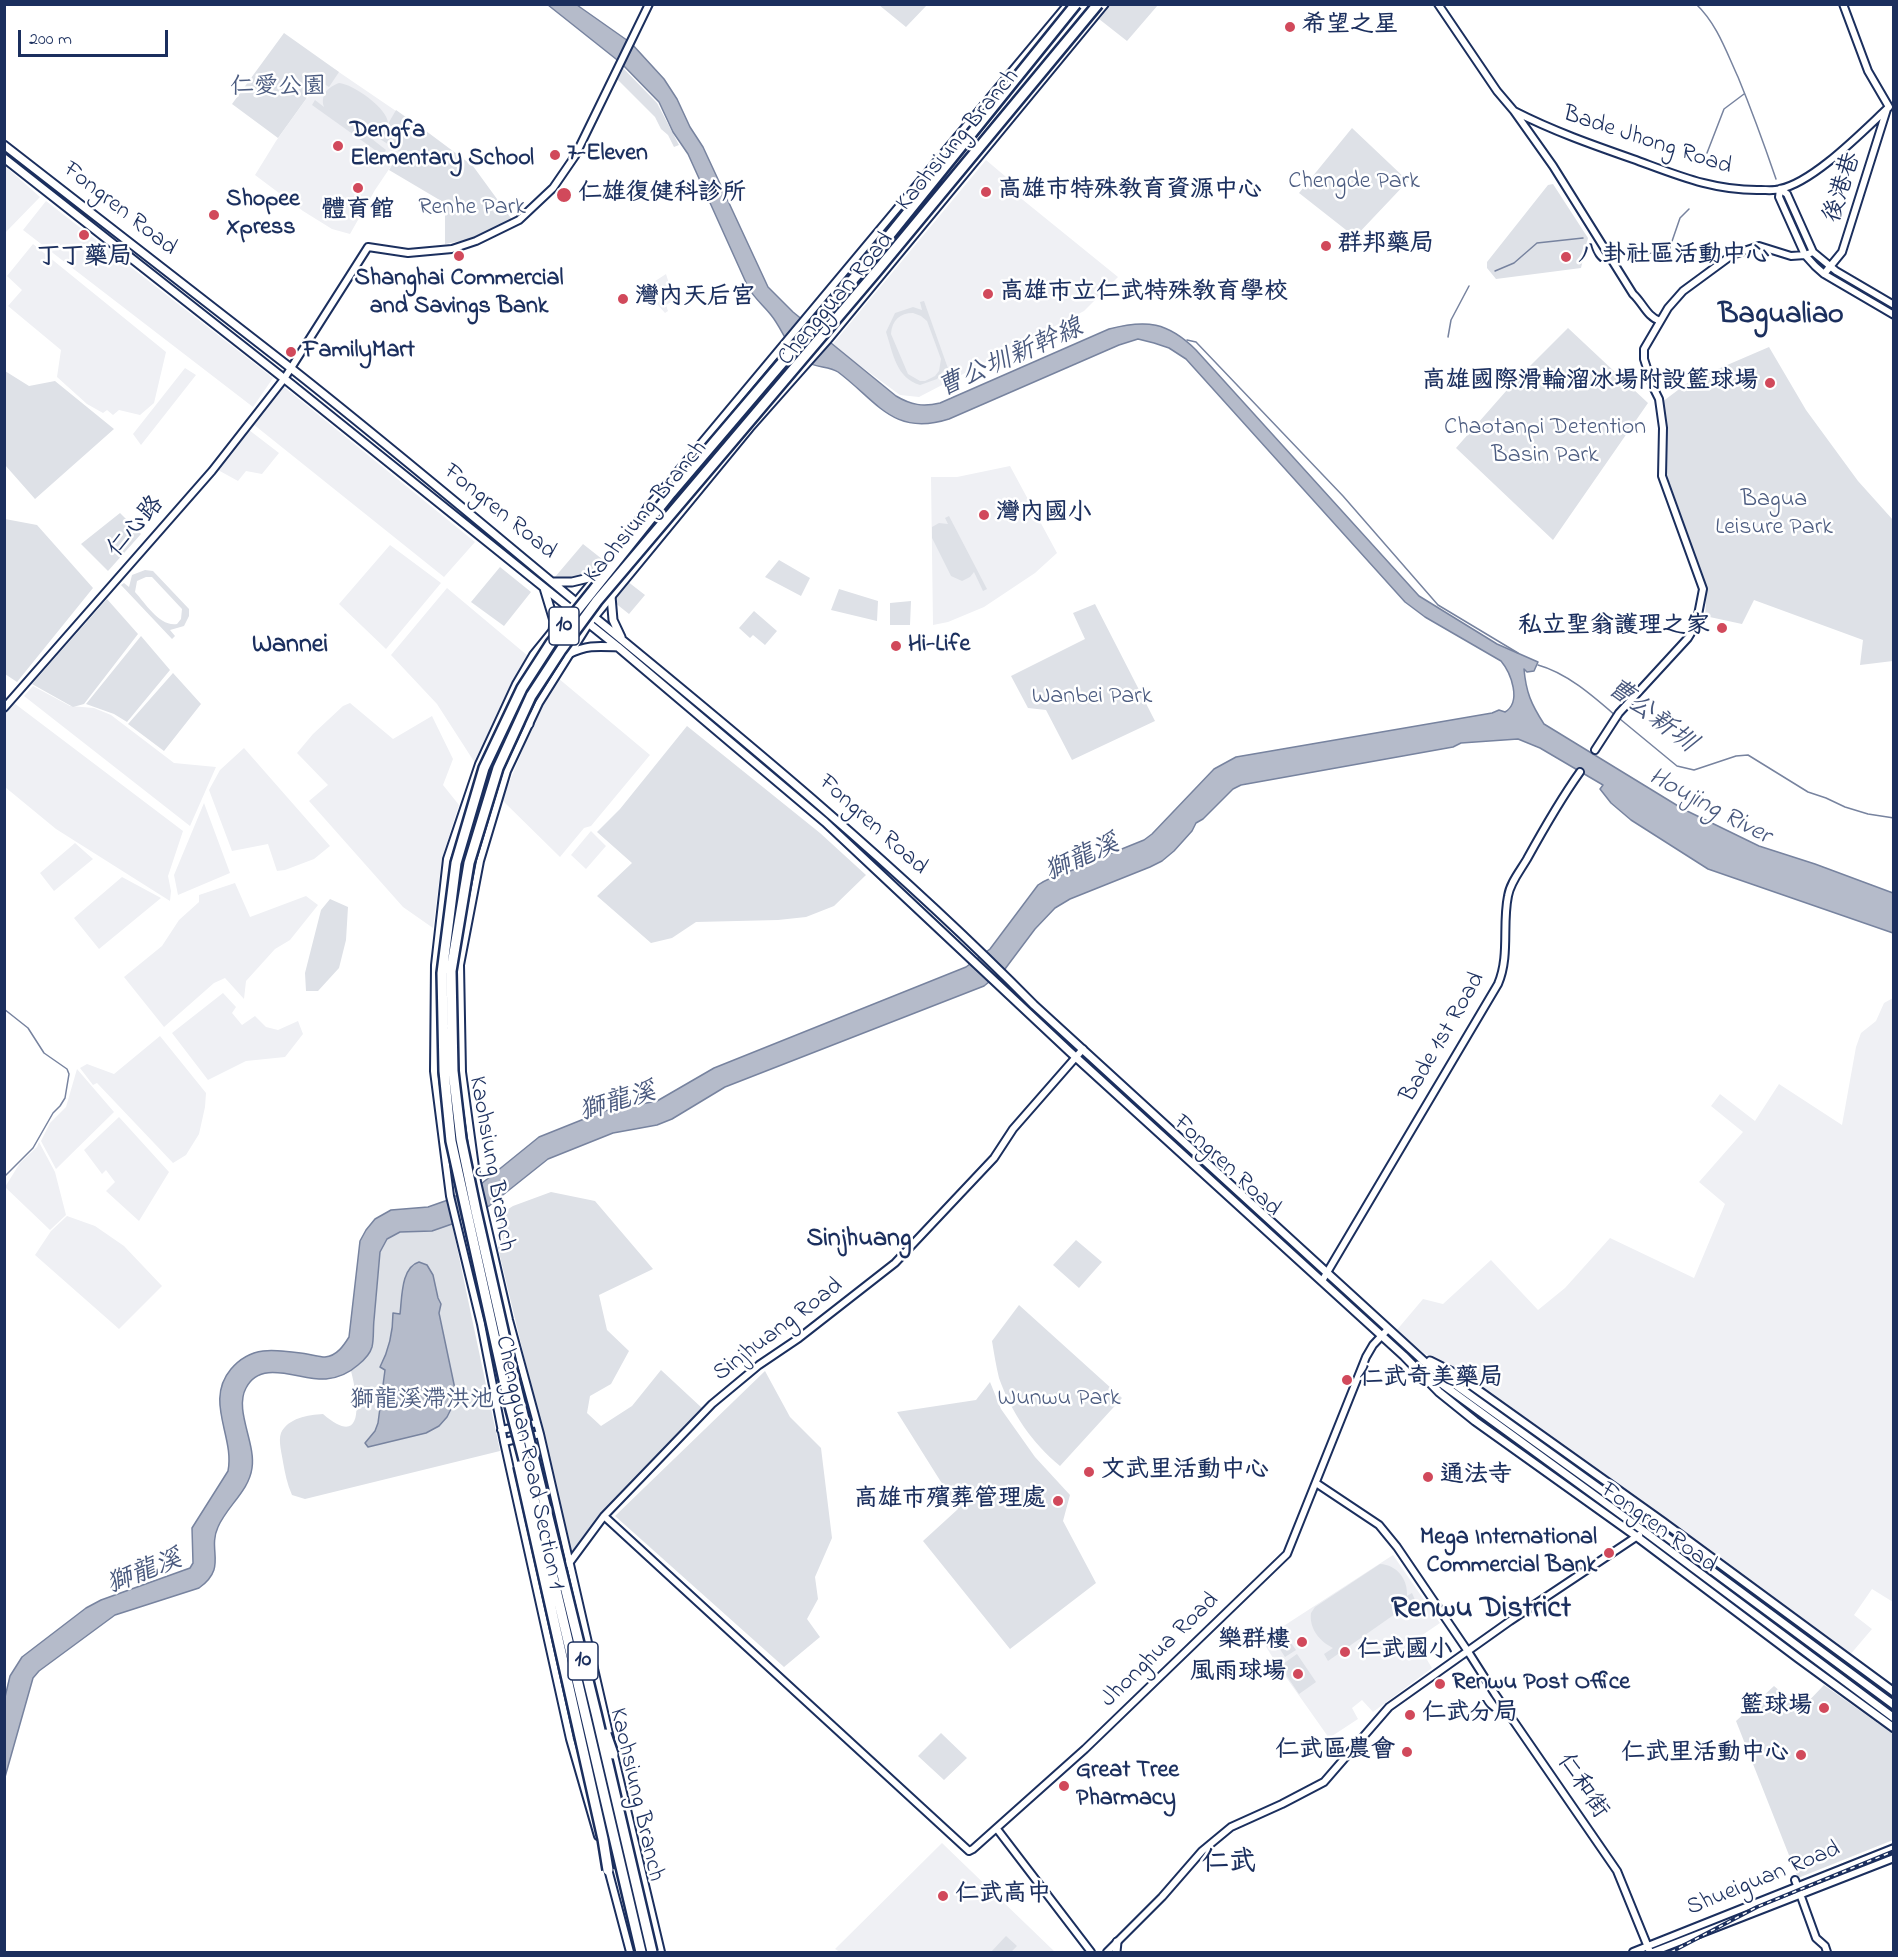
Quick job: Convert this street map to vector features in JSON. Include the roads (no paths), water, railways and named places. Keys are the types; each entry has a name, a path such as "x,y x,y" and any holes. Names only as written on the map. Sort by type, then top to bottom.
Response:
{"highway":[{"name":"Kaohsiung Branch","path":"641,1953 541,1526 508,1398 451,1141 444,1071 442,973 456,863 484,768 522,688 551,643 671,493 867,263 1076,4"},
{"name":"Kaohsiung Branch","path":"652,1953 512,1370 461,1138 453,1071 451,971 469,863 498,768 531,696 561,650 597,601 868,281 1098,4"},
{"path":"512,1370 526,1406 607,1740 613,1754"},
{"path":"508,1398 515,1444 544,1583 603,1839 608,1870"}],"main road":[{"name":"Fongren Road","path":"4,145 291,369 736,733 829,813 1428,1365 1893,1705"},
{"name":"Fongren Road","path":"4,158 618,647 825,822 1076,1057 1461,1409 1893,1728"},
{"path":"529,724 524,699 580,618 581,605 647,533 648,507"},
{"path":"553,582 572,582 597,576"},
{"path":"544,588 554,621 553,632"},
{"path":"611,596 613,620 624,642"},
{"path":"568,654 594,645 618,647"},
{"name":"Fongren Road","path":"1412,1350 1437,1366 1454,1372 1663,1522 1893,1692"},
{"name":"Fongren Road","path":"1404,1356 1893,1718"},
{"path":"1461,1409 1478,1390"},
{"path":"1116,1953 1117,1942"}],"street":[{"name":"仁心路","path":"4,708 212,471 291,369 368,247 408,253 452,249 476,242 519,220 553,188 575,156 649,4"},
{"name":"Chengguan Road","path":"570,610 581,605 597,576 648,507 1068,4"},
{"name":"Chengguan Road","path":"594,617 750,428 827,341 1105,4"},
{"path":"1438,4 1497,91 1553,166 1621,275 1652,319 1660,321"},
{"path":"1844,4 1868,71 1888,108"},
{"name":"Bade Jhong Road","path":"1514,111 1570,136 1699,183 1734,190 1780,189 1827,163 1888,108"},
{"name":"後港巷","path":"1824,274 1842,252 1888,108"},
{"path":"1893,305 1830,267 1813,252 1787,194 1780,189 1779,197 1805,255 1824,274 1893,315"},
{"path":"1594,750 1617,716 1688,638 1696,625 1702,589 1662,476 1663,428 1659,399 1644,359 1644,349 1668,308 1683,291 1732,255 1759,246 1791,256 1813,252"},
{"name":"Chengguan Road Section 1","path":"570,610 533,655 516,684 479,764 447,859 435,966 434,1071 450,1196 481,1324 501,1430 535,1584 570,1739 630,1953"},
{"name":"Chengguan Road Section 1","path":"594,617 568,654 539,703 507,771 480,861 460,965 462,1072 477,1182 509,1320 540,1434 661,1953"},
{"name":"Bade 1st Road","path":"1322,1281 1498,984 1506,945 1507,903 1510,888 1550,818 1580,772"},
{"name":"Sinjhuang Road","path":"540,1603 604,1516 712,1404 737,1382 799,1338 896,1263 994,1158 1013,1130 1083,1049"},
{"name":"Jhonghua Road","path":"604,1516 969,1851 1093,1741 1287,1554 1366,1358 1373,1345 1388,1329"},
{"path":"501,1430 537,1423"},
{"path":"504,1442 540,1434"},
{"name":"仁和街","path":"1316,1483 1379,1525 1390,1538 1622,1878 1650,1951"},
{"path":"1107,1953 1162,1897 1202,1851 1231,1827 1324,1782 1389,1707 1467,1650 1644,1532"},
{"path":"535,1584 570,1562"},
{"path":"997,1828 1091,1953"},
{"name":"Shueiguan Road","path":"1650,1951 1796,1883 1893,1848"},
{"name":"Shueiguan Road","path":"1650,1951 1893,1857"},
{"path":"1796,1883 1816,1938 1825,1946 1827,1953"},
{"path":"1633,1953 1650,1951"}],"water":[{"path":"548,5 577,5 631,43 664,79 703,147 768,287 793,312 896,396 917,404 940,403 1109,329 1134,324 1166,328 1196,350 1419,596 1497,644 1538,662 1534,671 1527,672 1524,669 1530,698 1544,724 1683,809 1759,846 1893,893 1893,933 1708,869 1631,820 1611,803 1600,789 1603,785 1540,748 1518,739 1461,743 1453,747 1241,785 1233,789 1196,823 1192,831 1162,861 1070,899 1055,908 1035,929 1005,969 984,986 725,1087 672,1119 657,1125 613,1133 548,1159 489,1206 452,1224 432,1231 400,1232 387,1239 380,1252 373,1341 368,1355 351,1370 326,1379 271,1372 253,1379 246,1388 242,1406 251,1448 252,1468 247,1484 218,1527 214,1544 213,1573 199,1588 115,1615 39,1671 33,1678 5,1777 5,1697 10,1676 22,1657 86,1608 101,1600 190,1568 193,1563 192,1528 228,1471 228,1445 220,1406 223,1381 239,1361 257,1352 276,1350 325,1357 340,1350 349,1337 360,1241 375,1219 391,1210 428,1207 481,1184 539,1137 604,1111 657,1101 714,1068 966,967 990,949 1038,885 1144,840 1214,769 1236,757 1499,710 1505,712 1513,702 1511,680 1501,661 1425,617 1405,602 1186,359 1169,348 1138,339 1119,345 949,419 930,423 900,420 875,404 838,372 811,364 800,357 748,287 688,154 673,132 659,102 621,63"},
{"path":"419,1262 427,1265 433,1275 441,1304 439,1313 455,1389 452,1407 439,1426 426,1433 368,1447 365,1443 375,1431 378,1423 385,1370 380,1367 390,1341 393,1313 400,1314 406,1276 413,1265"}],"waterway":[{"path":"1696,4 1710,20 1725,48 1748,102 1776,179"},
{"path":"1707,153 1724,109 1744,94"},
{"path":"1630,255 1669,250 1680,218 1689,209"},
{"path":"1495,271 1514,263 1537,243 1583,238"},
{"path":"1448,337 1451,320 1469,286"},
{"name":"曹公圳新幹線","path":"1187,340 1196,342 1343,496 1438,605 1518,653"},
{"name":"曹公新圳","path":"1538,665 1569,679 1616,716"},
{"name":"曹公新圳","path":"1620,719 1677,766 1694,770 1736,756 1748,755 1808,792 1868,814 1894,818"},
{"path":"4,1009 28,1028 44,1053 67,1069 69,1074 65,1098 60,1106 53,1113 33,1148 4,1177"}],"railway":[{"path":"1671,1952 1757,1907 1894,1851"}],"place":[{"name":"希望之星","path":"1290,27"},
{"name":"Dengfa Elementary School","path":"338,146"},
{"name":"7-Eleven","path":"555,155"},
{"name":"體育館","path":"358,188"},
{"name":"高雄市特殊教育資源中心","path":"986,192"},
{"name":"仁雄復健科診所","path":"564,195"},
{"name":"Shopee Xpress","path":"214,215"},
{"name":"丁丁藥局","path":"84,235"},
{"name":"群邦藥局","path":"1326,246"},
{"name":"Shanghai Commercial and Savings Bank","path":"459,256"},
{"name":"八卦社區活動中心","path":"1566,257"},
{"name":"高雄市立仁武特殊教育學校","path":"988,294"},
{"name":"灣內天后宮","path":"623,299"},
{"name":"FamilyMart","path":"291,352"},
{"name":"高雄國際滑輪溜冰場附設籃球場","path":"1770,383"},
{"name":"灣內國小","path":"984,515"},
{"name":"私立聖翁護理之家","path":"1722,628"},
{"name":"Hi-Life","path":"896,646"},
{"name":"仁武奇美藥局","path":"1347,1380"},
{"name":"文武里活動中心","path":"1089,1472"},
{"name":"通法寺","path":"1428,1477"},
{"name":"高雄市殯葬管理處","path":"1058,1501"},
{"name":"Mega International Commercial Bank","path":"1609,1553"},
{"name":"樂群樓","path":"1302,1642"},
{"name":"仁武國小","path":"1345,1652"},
{"name":"風雨球場","path":"1298,1674"},
{"name":"Renwu Post Office","path":"1440,1684"},
{"name":"籃球場","path":"1824,1708"},
{"name":"仁武分局","path":"1410,1715"},
{"name":"仁武區農會","path":"1407,1752"},
{"name":"仁武里活動中心","path":"1801,1755"},
{"name":"Great Tree Pharmacy","path":"1064,1786"},
{"name":"仁武高中","path":"943,1896"}],"district":[{"name":"Bagualiao","path":"1781,317"},
{"name":"Wannei","path":"290,647"},
{"name":"Sinjhuang","path":"859,1241"},
{"name":"Renwu District","path":"1481,1611"},
{"name":"仁武","path":"1229,1865"}],"park label":[{"name":"仁愛公園","path":"278,89"},
{"name":"Chengde Park","path":"1354,183"},
{"name":"Renhe Park","path":"472,209"},
{"name":"Chaotanpi Detention Basin Park","path":"1545,443"},
{"name":"Bagua Leisure Park","path":"1774,515"},
{"name":"Wanbei Park","path":"1092,698"},
{"name":"Wunwu Park","path":"1059,1400"},
{"name":"獅龍溪滯洪池","path":"422,1402"}],"water label":[{"name":"Houjing River","path":"1709,808"},
{"name":"獅龍溪","path":"1083,860"},
{"name":"獅龍溪","path":"618,1104"},
{"name":"獅龍溪","path":"145,1574"}]}
